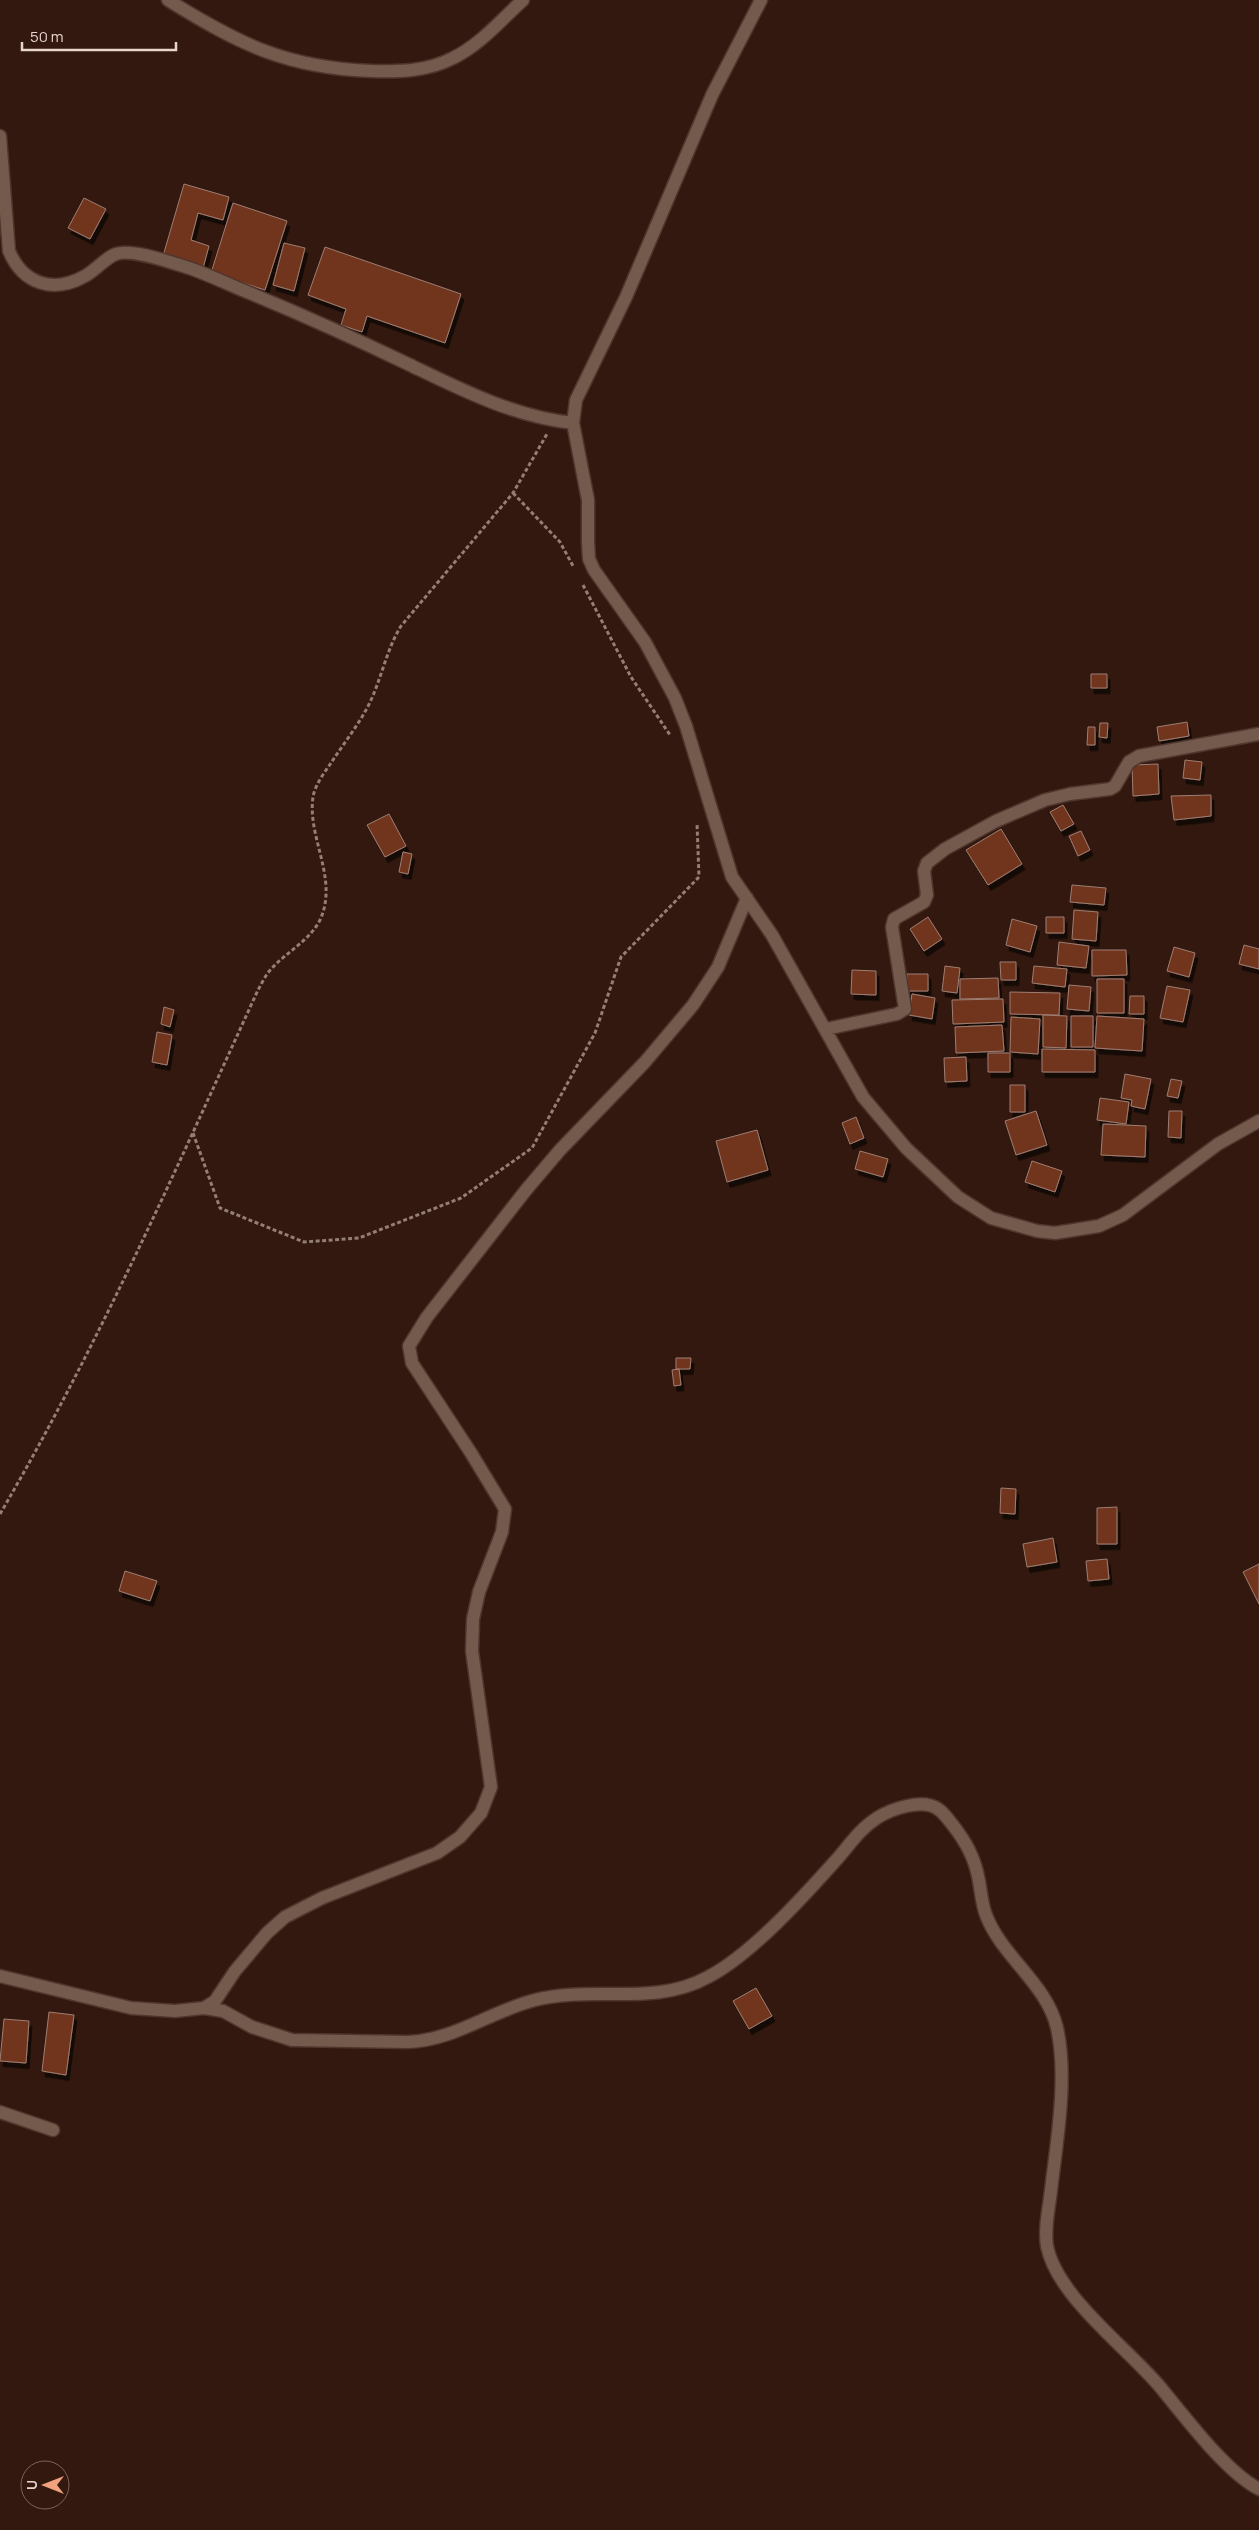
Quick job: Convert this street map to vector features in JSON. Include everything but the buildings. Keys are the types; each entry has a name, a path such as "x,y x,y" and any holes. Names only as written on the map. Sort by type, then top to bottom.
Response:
{"street":[{"path":"168,0 220,32 249,46 298,63 345,70 391,72 425,69 454,58 481,40 522,0"},
{"path":"761,0 712,95 626,297 576,400 572,424 588,500 589,559 594,570 645,642 666,680 686,726 732,877 772,935 868,1104 933,1174 977,1212 1036,1231 1070,1232 1112,1222 1218,1144 1259,1122"},
{"path":"0,136 9,251 15,265 28,278 42,284 62,285 85,276 115,254 128,252 142,255 190,269 327,326 485,400 554,422 572,424"},
{"path":"826,1029 897,1014 905,1009 892,927 894,919 924,902 927,894 924,871 927,863 945,849 996,821 1045,800 1070,794 1110,790 1115,786 1129,762 1138,756 1259,734"},
{"path":"204,2008 215,2001 235,1971 267,1933 286,1917 310,1903 437,1853 460,1837 481,1813 486,1804 491,1787 491,1777 472,1651 473,1619 479,1592 502,1532 504,1509 412,1363 409,1346 427,1317 560,1150 645,1062 693,1005 718,967 747,898"},
{"path":"0,1976 131,2008 175,2011 204,2008 223,2011 252,2027 292,2040 424,2042 449,2035 539,1999 564,1995 625,1995 673,1990 708,1978 733,1961 786,1912 861,1831 878,1817 899,1808 933,1806 944,1815 970,1851 976,1865 986,1915 1045,2000 1057,2026 1061,2068 1059,2107 1046,2236 1051,2260 1065,2284 1104,2329 1150,2376 1236,2473 1259,2489"},
{"path":"0,2112 53,2130"}],"path":[{"path":"0,1514 102,1323 258,990 271,969 313,931 320,919 326,898 325,876 312,811 313,795 366,709 381,675 391,642 401,626 513,493 554,422"},
{"path":"513,493 560,542 573,568"},
{"path":"578,576 631,676 673,739"},
{"path":"193,1132 220,1208 304,1242 359,1238 461,1198 532,1148 595,1033 621,957 699,877 697,820"}]}
